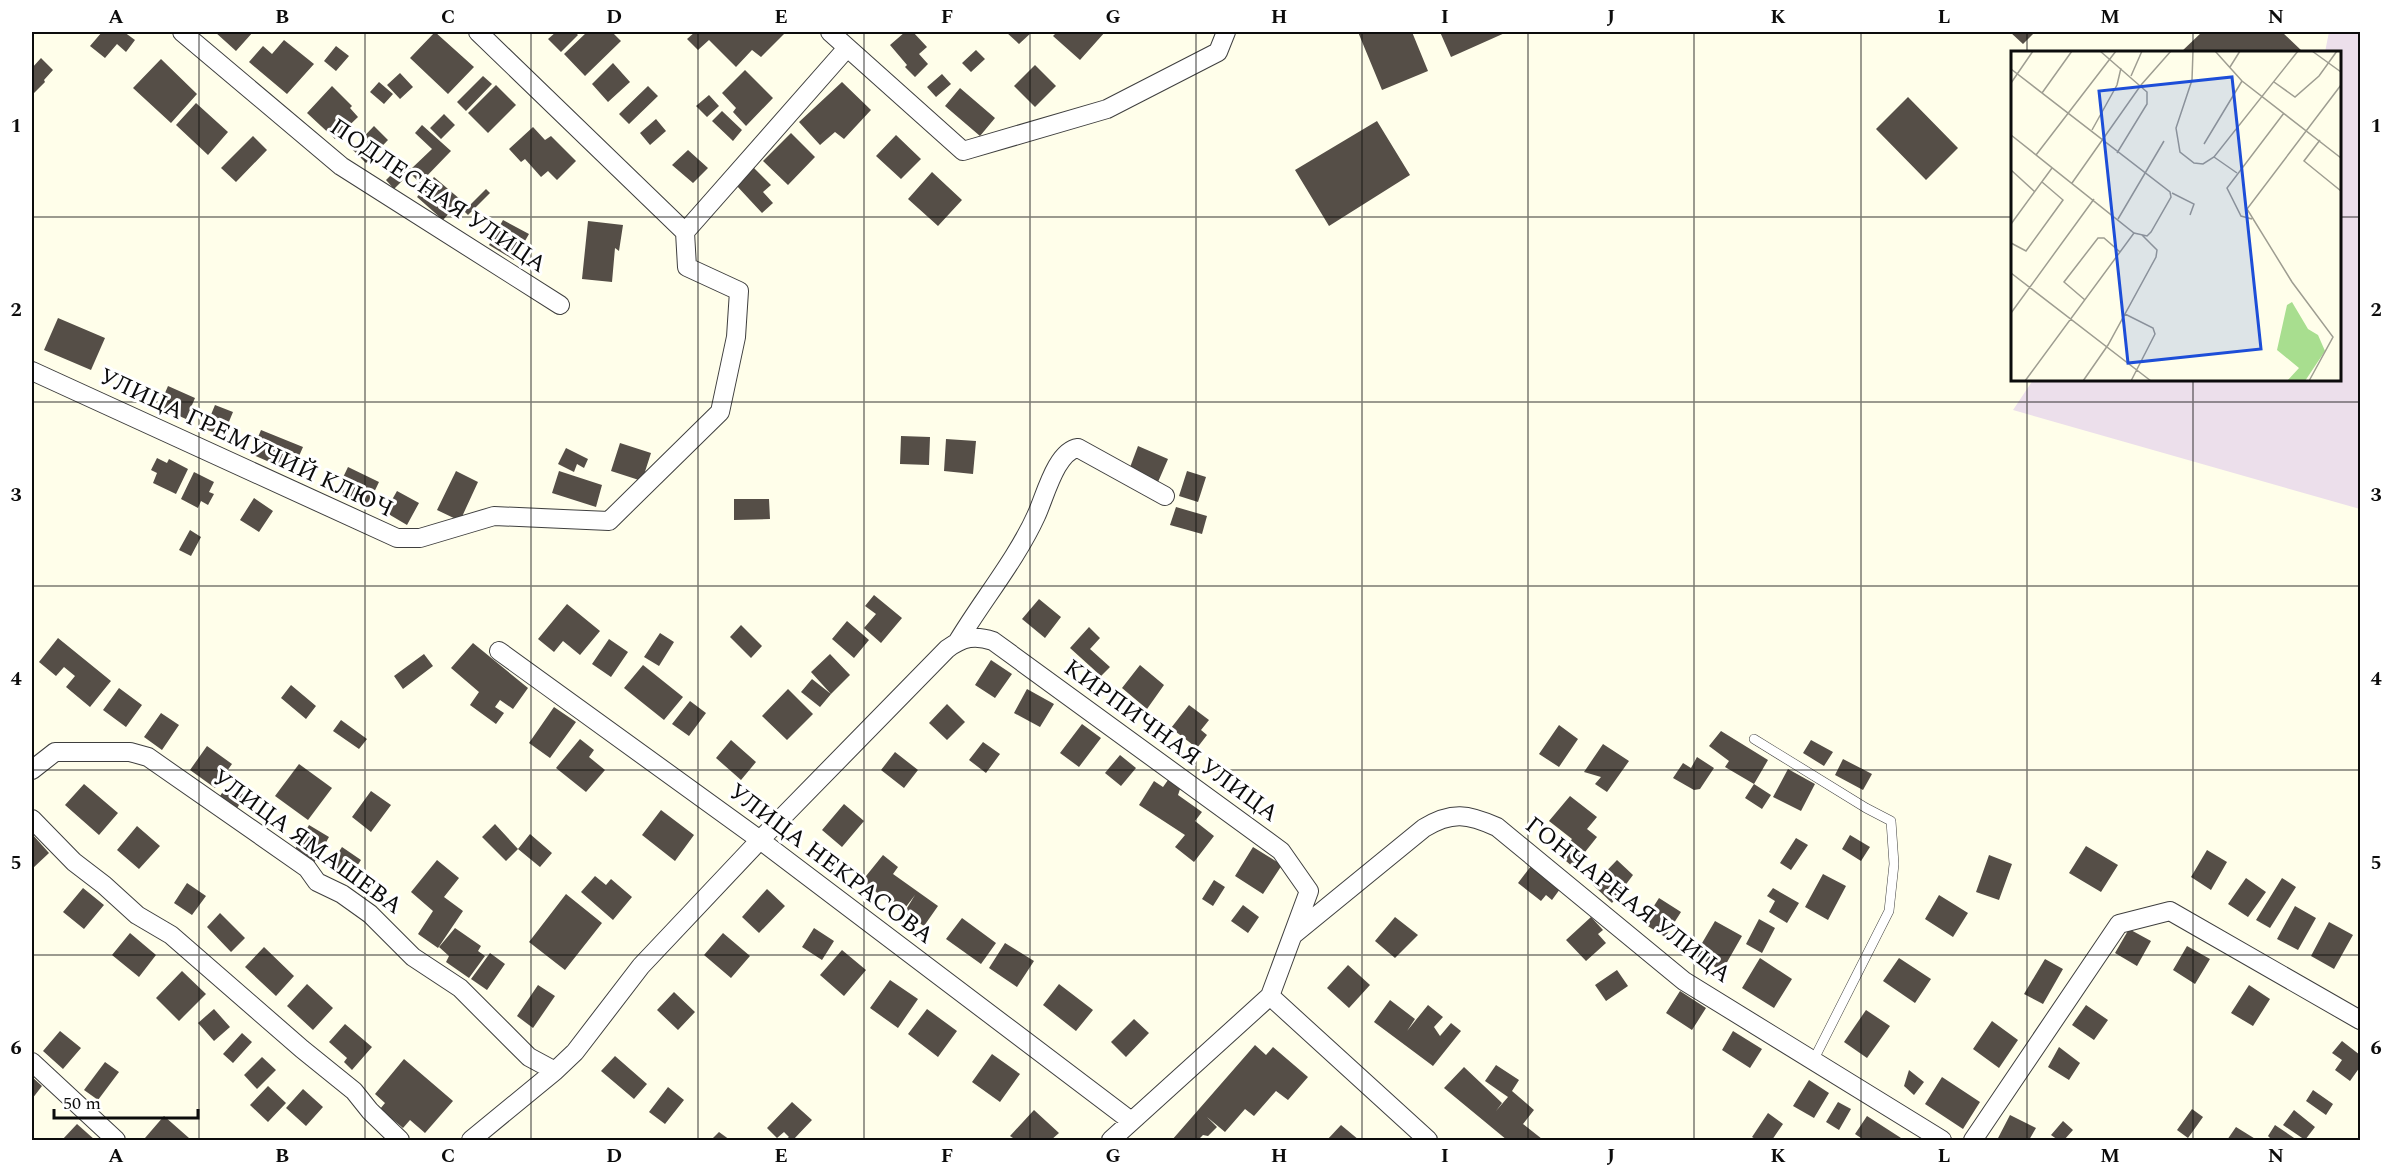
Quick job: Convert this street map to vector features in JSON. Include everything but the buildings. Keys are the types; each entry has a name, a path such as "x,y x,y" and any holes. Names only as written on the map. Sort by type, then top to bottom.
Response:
{"street":[{"name":"ПОДЛЕСНАЯ УЛИЦА","path":"182,32 340,166 560,305"},
{"path":"478,32 684,232 847,48"},
{"path":"830,32 963,151 1107,109 1218,52 1226,32"},
{"name":"УЛИЦА ГРЕМУЧИЙ КЛЮЧ","path":"32,371 397,538 420,538 494,516 609,521 720,412 736,337 739,291 687,267 684,232"},
{"path":"471,1140 575,1052 641,966 760,840 947,649 958,641 1035,518 1060,460 1072,449 1078,448 1165,496"},
{"name":"КИРПИЧНАЯ УЛИЦА","path":"958,641 970,637 982,637 993,641 1281,851 1308,891 1292,936"},
{"name":"УЛИЦА НЕКРАСОВА","path":"499,651 760,840 1131,1121"},
{"name":"УЛИЦА ЯМАШЕВА","path":"32,770 55,752 130,752 148,757 307,868 317,882 342,894 370,914 413,957 460,988 529,1057 555,1071"},
{"name":"ГОНЧАРНАЯ УЛИЦА","path":"1292,936 1424,828 1441,818 1462,816 1477,818 1497,827 1684,981 1942,1140"},
{"path":"32,819 74,862 137,915 171,935 354,1091 370,1111 400,1140"},
{"path":"1973,1140 2119,924 2170,911 2361,1020"},
{"path":"1111,1140 1270,996 1292,936"},
{"path":"1270,996 1426,1140"},
{"path":"32,1062 116,1140"}],"lane":[{"path":"1755,739 1866,808 1891,820 1894,864 1889,911 1814,1061"}],"shaded area":[{"path":"2329,32 2360,32 2360,509 2013,410 2032,381 2341,381 2341,51 2325,51"}]}
